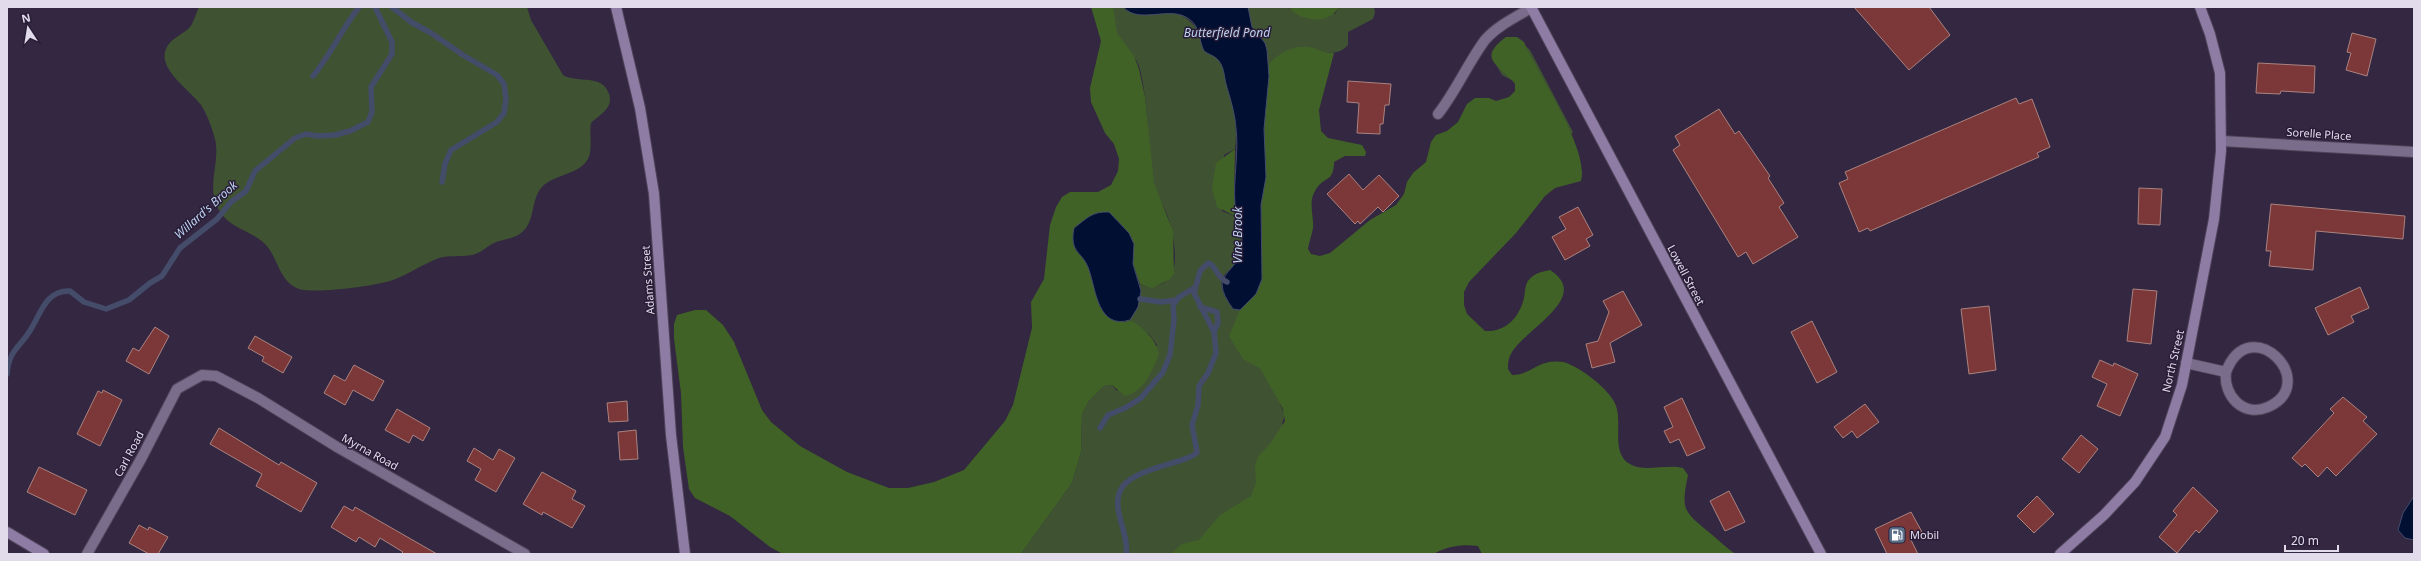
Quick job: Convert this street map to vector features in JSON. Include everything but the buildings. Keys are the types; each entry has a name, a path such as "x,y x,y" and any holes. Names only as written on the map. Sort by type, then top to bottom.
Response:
{"main road":[{"name":"Adams Street","path":"616,7 640,108 654,194 671,435 685,554"},
{"name":"Lowell Street","path":"1531,7 1821,554"},
{"name":"North Street","path":"2060,554 2134,482 2165,437 2182,385 2214,219 2222,137 2220,74 2210,34 2200,7"},
{"path":"7,532 44,554"}],"street":[{"path":"1438,114 1453,95 1486,40 1500,26 1531,7"},
{"name":"Sorelle Place","path":"2222,137 2414,152"},
{"path":"2260,348 2276,354 2281,360 2287,376 2286,384 2280,399 2273,404 2266,408 2250,409 2235,402 2230,395 2225,380 2226,372 2234,356 2246,349 2260,348"},
{"path":"2186,363 2226,372"},
{"name":"Carl Road","path":"87,554 141,459 177,389 202,375"},
{"name":"Myrna Road","path":"202,375 216,376 258,398 337,447 525,554"}],"green space":[{"path":"199,7 527,7 531,20 563,75 569,78 601,83 606,88 610,99 608,107 605,111 591,123 590,151 588,159 579,168 553,179 542,187 538,192 529,223 518,235 494,243 475,254 468,256 439,258 399,278 385,282 360,287 331,290 318,291 299,289 292,286 287,281 265,244 253,235 234,225 223,216 219,210 213,192 216,148 211,126 201,105 170,72 166,64 165,57 168,45 190,27"},
{"path":"1091,7 1113,7 1117,33 1134,56 1139,69 1145,97 1154,183 1173,231 1174,274 1169,280 1152,288 1140,284 1133,264 1132,238 1118,221 1081,223 1074,228 1073,238 1075,249 1086,263 1100,307 1125,322 1130,320 1140,326 1152,338 1159,354 1147,380 1138,390 1125,396 1112,385 1104,386 1089,401 1082,414 1081,452 1072,483 1021,554 783,554 770,547 730,516 695,498 689,489 683,447 681,393 674,339 674,324 677,315 695,310 706,310 723,325 734,342 762,410 771,422 800,446 847,472 889,488 908,488 934,482 964,470 1005,421 1013,405 1032,328 1031,302 1044,279 1050,225 1056,207 1062,197 1070,192 1098,192 1111,185 1118,171 1119,159 1114,144 1105,133 1091,102 1090,88 1101,41"},
{"path":"1113,7 1148,7 1171,11 1182,15 1191,22 1198,31 1201,7 1226,77 1231,95 1236,132 1235,149 1224,155 1222,211 1237,217 1241,233 1242,243 1239,259 1221,281 1227,301 1233,309 1269,76 1265,43 1252,27 1248,7 1288,7 1290,10 1335,14 1339,7 1374,7 1375,13 1373,19 1348,32 1348,45 1344,49 1331,53 1312,49 1285,246 1358,302 1507,114 1521,85 1502,75 1495,63 1522,43 1530,50 1573,132 1369,411 1280,404 1285,415 1282,424 1419,505 1277,554 1021,554 1072,483 1081,452 1082,414 1089,401 1104,386 1112,385 1117,391 1157,345 1149,334 1130,320 1138,307 1140,284 1144,286 1151,286 1165,282 1171,276 1174,268 1175,247 1171,228 1153,181 1145,97 1140,69 1136,59 1117,34 1114,24"},
{"path":"1288,7 1339,7 1328,17 1314,19 1300,16"},
{"path":"1506,37 1517,37 1524,42 1561,112 1578,150 1582,167 1581,181 1555,188 1545,196 1516,233 1469,282 1464,292 1464,305 1467,314 1485,331 1492,331 1505,326 1519,312 1527,283 1530,278 1541,272 1550,270 1561,281 1564,292 1559,303 1550,314 1516,346 1509,358 1508,369 1512,375 1525,372 1547,362 1563,362 1577,368 1594,380 1608,393 1616,406 1618,414 1619,448 1626,462 1640,467 1683,468 1688,475 1685,503 1689,514 1701,526 1736,554 1482,554 1478,546 1467,545 1450,547 1434,554 1171,554 1182,544 1199,540 1220,515 1251,496 1256,483 1255,466 1259,455 1270,444 1285,421 1283,409 1260,368 1243,359 1229,336 1240,310 1256,294 1262,279 1261,205 1266,177 1264,129 1269,64 1277,56 1297,47 1309,47 1324,52 1334,53 1319,110 1321,131 1328,138 1362,145 1366,152 1365,156 1345,156 1334,162 1334,169 1332,173 1318,186 1313,195 1313,228 1308,249 1311,254 1320,256 1330,253 1370,220 1396,205 1404,194 1407,182 1413,173 1426,162 1431,142 1436,135 1447,131 1458,122 1467,104 1475,98 1489,98 1496,101 1509,97 1515,91 1515,84 1498,67 1492,57 1492,51"},
{"path":"1235,149 1234,193 1237,217 1217,207 1212,188 1216,163"}],"water":[{"name":"Butterfield Pond","path":"1123,7 1248,7 1252,27 1265,43 1269,76 1264,129 1266,177 1261,205 1262,279 1256,294 1240,310 1233,309 1225,296 1222,287 1226,274 1236,262 1240,254 1242,243 1235,204 1237,137 1232,106 1222,66 1217,59 1204,51 1197,28 1187,18 1179,14 1139,15"},
{"path":"1109,212 1129,233 1134,244 1133,264 1141,291 1138,307 1130,320 1119,322 1111,319 1105,314 1100,306 1089,270 1073,243 1074,228 1094,214"},
{"path":"2414,496 2414,540 2405,538 2398,530 2403,513"}],"waterway":[{"path":"313,76 359,7"},
{"name":"Willard's Brook","path":"7,374 10,359 31,329 45,304 55,294 70,291 84,302 106,309 129,300 150,283 162,276 180,248 217,219 231,202 246,191 255,171 295,138 306,134 318,136 335,135 350,131 368,122 372,112 371,87 392,54 392,42 375,7"},
{"path":"392,7 411,22 497,75 504,84 506,99 504,113 497,122 451,150 445,164 442,182"},
{"name":"Vine Brook","path":"1126,554 1125,537 1118,511 1119,494 1123,486 1130,479 1140,474 1193,456 1197,452 1192,425 1198,405 1199,386 1208,373 1216,353 1214,332 1194,293 1200,271 1208,263 1211,264 1223,280 1227,282"},
{"path":"1100,428 1108,415 1125,408 1141,398 1163,372 1170,355 1174,320 1173,305 1179,297 1194,288"},
{"path":"1140,299 1161,302 1176,300"},
{"path":"1200,307 1217,312 1218,323 1214,332"}],"place":[{"name":"Mobil","path":"1897,535"}]}
